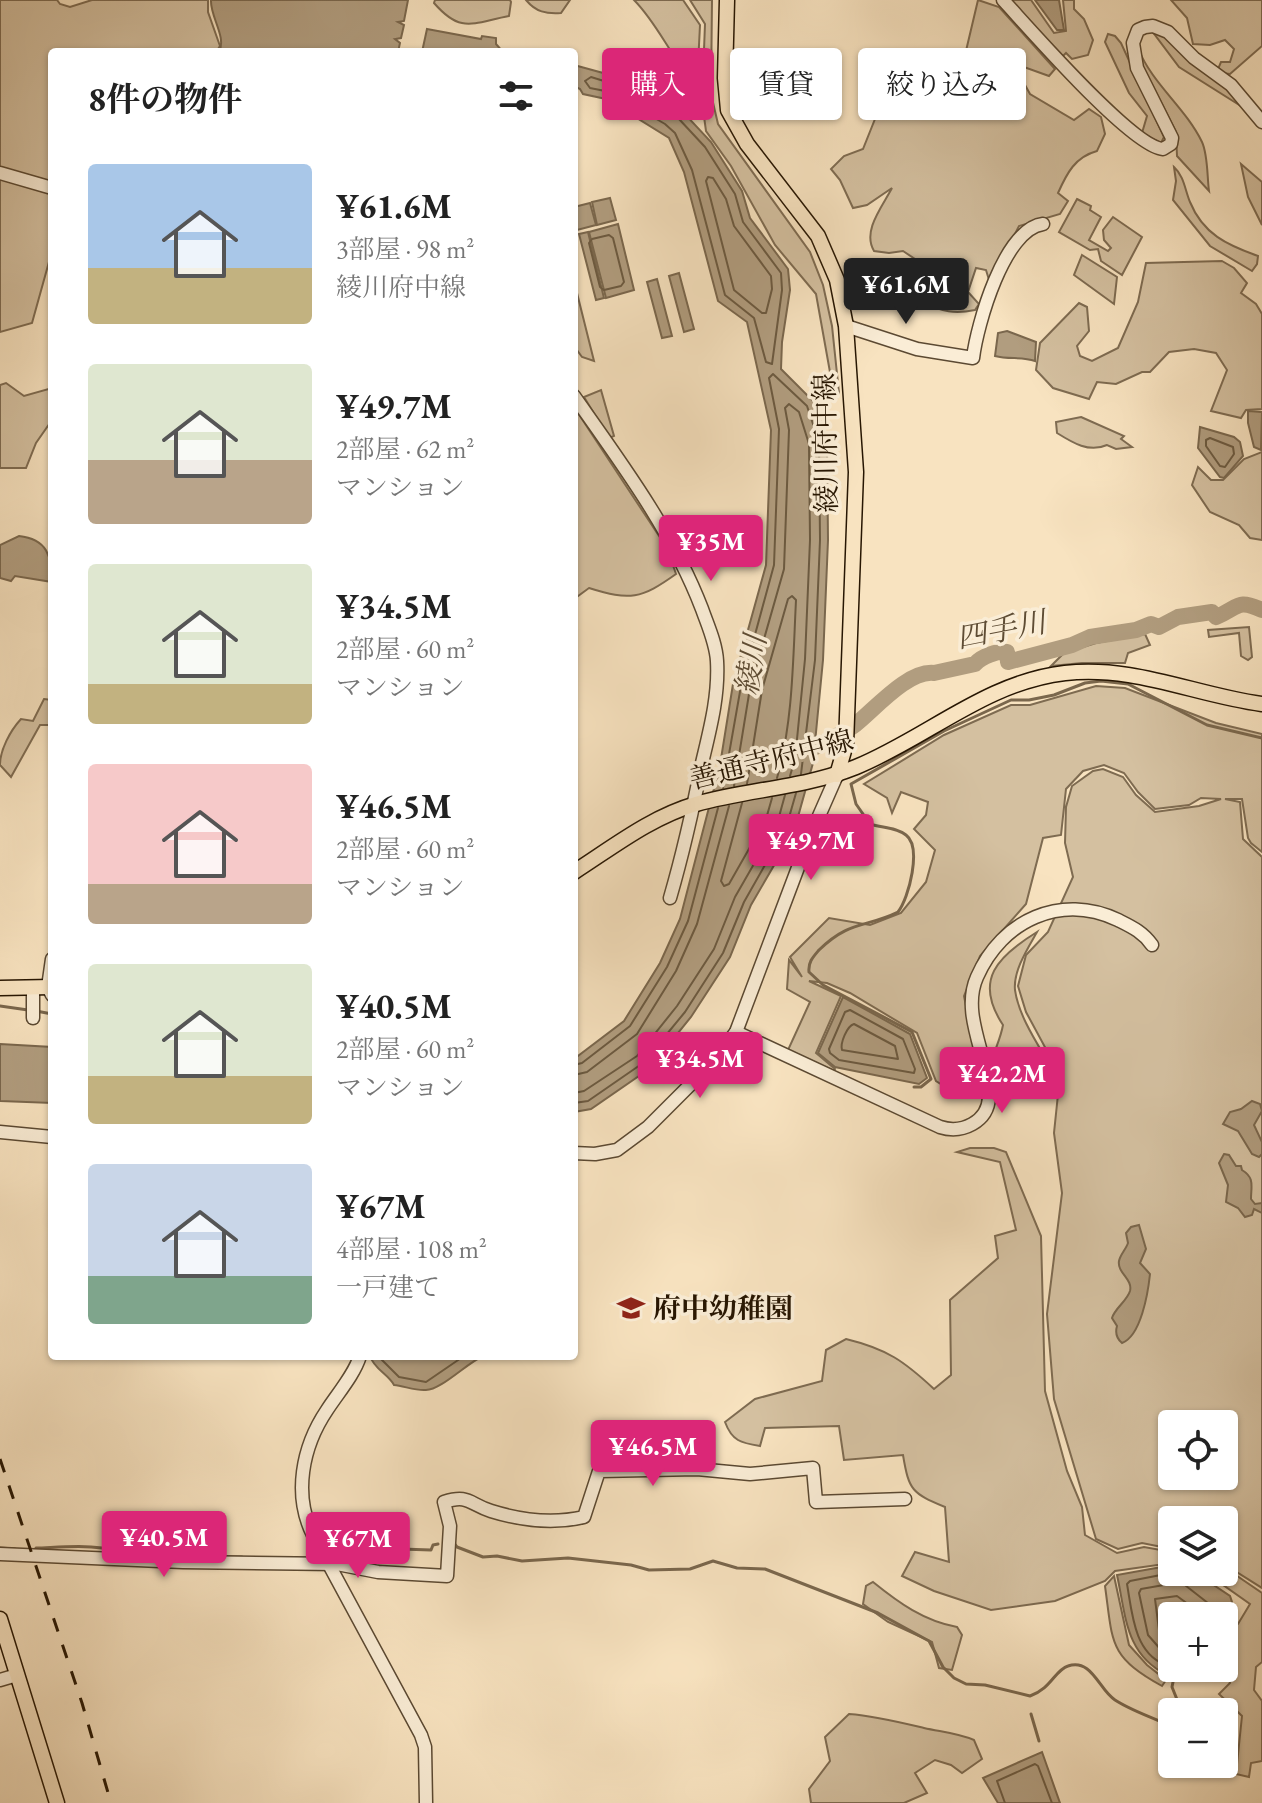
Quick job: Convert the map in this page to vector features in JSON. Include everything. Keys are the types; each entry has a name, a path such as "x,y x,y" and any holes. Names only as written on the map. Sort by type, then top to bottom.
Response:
{"main road":[{"name":"綾川府中線","path":"727,0 725,78 728,110 747,144 818,236 837,280 846,326 856,472 846,736 837,775"},
{"name":"善通寺府中線","path":"578,869 639,830 699,804 837,775 884,755 988,695 1032,679 1063,673 1127,673 1262,704"},
{"path":"0,988 48,990"},
{"path":"0,1619 57,1803"}],"street":[{"path":"1003,0 1046,49 1120,123 1149,146 1163,149 1171,144 1172,138 1137,68 1134,36 1145,27 1153,26 1168,32 1194,58 1231,85 1262,122"},
{"path":"0,173 48,187"},
{"path":"846,326 917,349 973,358 983,308 1007,257 1031,227 1043,224"},
{"path":"578,402 626,469 673,544 690,576 714,640 717,659 714,715 699,804 670,898"},
{"path":"578,1153 617,1150 648,1127 713,1062 736,1032 808,841 837,775"},
{"path":"736,1032 940,1127 960,1130 981,1117 989,1098 972,994 985,961 999,944 1033,916 1064,910 1105,914 1137,929 1152,945"},
{"path":"33,988 33,1012"},
{"path":"0,1132 48,1137"},
{"path":"358,1360 325,1412 301,1476 304,1517 421,1735 425,1747 426,1803"},
{"path":"0,1554 328,1564 378,1572 447,1576 450,1526 444,1502 458,1497 468,1499 489,1510 533,1520 584,1517 599,1471 697,1469 750,1474 813,1468 816,1502 905,1499"},
{"path":"0,1680 17,1675"}],"shaded area":[{"path":"0,0 57,0 70,7 92,0 208,0 208,12 219,48 48,48 48,181 0,167"},
{"path":"435,0 511,2 509,16 468,24 443,13 434,3"},
{"path":"526,0 570,0 561,13 556,13 538,10"},
{"path":"634,0 683,0 700,25 699,48 669,48"},
{"path":"690,0 712,0 711,48 704,48 705,24"},
{"path":"978,0 999,7 1055,69 1049,76 1026,68 1026,48 967,48"},
{"path":"1010,0 1031,0 1054,33 1066,31 1063,0 1074,0 1074,9 1084,19 1093,40 1088,55 1072,59 1066,53 1063,56"},
{"path":"1171,0 1262,0 1262,46 1230,74 1222,73 1218,69 1221,62 1230,62 1234,49 1225,40 1210,45 1193,44 1187,18"},
{"path":"1152,31 1166,35 1235,94 1244,108 1179,67"},
{"path":"1108,34 1121,43 1164,137 1161,143 1142,133 1147,116 1129,93 1105,42"},
{"path":"1138,48 1152,73 1202,142 1209,191 1177,156 1176,132 1139,59"},
{"path":"1026,87 1030,94 1074,120 1089,109 1101,117 1105,134 1097,151 1077,162 1065,179 1058,193 1068,201 1060,214 1019,226 990,283 986,270 976,268 968,292 979,304 975,310 955,312 923,302 918,261 903,251 874,251 870,235 872,227 892,188 867,205 853,208 840,180 831,169 844,156 863,149 875,120 1026,120"},
{"path":"714,107 718,124 810,252 823,285 832,326 839,393 835,400 816,294 775,245 731,166 706,131 704,120 714,120"},
{"path":"1241,164 1262,182 1262,225 1248,197"},
{"path":"1174,167 1195,213 1209,230 1226,243 1258,256 1252,271 1210,246 1173,200 1176,181"},
{"path":"0,179 48,193 48,265 32,323 0,332"},
{"path":"1077,199 1091,206 1090,210 1101,217 1089,240 1108,251 1111,248 1104,240 1103,230 1113,217 1142,237 1122,275 1101,261 1098,249 1090,250 1059,232"},
{"path":"1082,255 1117,277 1114,304 1074,275"},
{"path":"1222,261 1234,268 1247,283 1241,293 1256,304 1262,314 1262,409 1246,410 1241,418 1211,411 1227,370 1216,353 1194,349 1169,352 1150,372 1142,372 1116,384 1097,382 1089,399 1053,388 1036,370 1040,343 1079,303 1087,307 1089,331 1077,346 1080,356 1092,361 1118,348 1138,302 1146,263"},
{"path":"578,297 594,361 582,357 578,352"},
{"path":"6,383 24,396 48,389 48,426 36,443 26,468 0,468 0,385"},
{"path":"601,390 614,436 609,438 584,397"},
{"path":"578,413 667,548 676,574 653,589 635,595 615,595 589,588 578,596"},
{"path":"1081,417 1124,436 1121,439 1132,447 1087,447 1057,433 1056,422"},
{"path":"1262,452 1262,540 1250,538 1239,525 1210,512 1192,485 1198,467 1211,480 1223,480 1244,459"},
{"path":"1249,627 1252,657 1248,660 1241,656 1239,633 1209,637 1208,630"},
{"path":"1145,634 1150,645 1128,653 1125,663 1051,666 1064,653 1096,643"},
{"path":"1096,686 1125,688 1216,723 1262,734 1262,852 1248,838 1242,799 1225,799 1240,802 1243,839 1262,857 1262,1588 1238,1573 1238,1506 1158,1506 1158,1546 1142,1543 1118,1549 1096,1539 1054,1399 1047,1314 1062,1193 1054,1133 1060,1075 1026,1012 1018,986 1026,955 1048,932 1073,877 1065,843 1066,807 1072,786 1093,771 1103,769 1123,777 1136,795 1155,812 1199,806 1221,799 1201,798 1189,805 1155,809 1124,773 1104,765 1083,771 1066,789 1061,835 1043,838 1026,904 980,956 964,996 980,1076 962,1097 936,1081 917,1033 850,993 827,983 809,981 841,996 816,1053 834,1071 788,1050 810,1002 787,989 789,960 802,977 790,957 829,918 870,925 901,913 926,882 935,850 914,829 926,815 928,802 901,792 892,813 887,798 864,784 944,735 1011,705 1030,705"},
{"path":"44,699 48,700 48,725 40,725 11,777 0,765 4,747 21,719 33,721"},
{"path":"1037,932 1019,968 1015,990 1026,1023 1056,1076 1042,1092 1029,1081 1011,1093 990,1081 991,1066 1003,1025 994,1009 990,982 1001,960"},
{"path":"970,1148 994,1148 1006,1152 1041,1236 1045,1391 1067,1471 1082,1507 1085,1535 1117,1553 1144,1547 1158,1550 1158,1565 1115,1571 1105,1581 1055,1601 991,1610 934,1591 902,1576 915,1552 949,1562 945,1507 914,1489 907,1476 903,1455 844,1460 839,1426 765,1428 760,1446 753,1445 734,1437 725,1422 755,1399 822,1381 826,1350 846,1339 894,1357 934,1389 951,1375 950,1300 998,1258 995,1236 1016,1230 1000,1162 957,1152"},
{"path":"1114,1576 1129,1645 1158,1674 1158,1682 1165,1682 1162,1686 1131,1666 1116,1646 1105,1586"},
{"path":"1238,1577 1262,1593 1262,1662 1256,1667 1254,1690 1262,1701 1262,1761 1251,1763 1249,1777 1238,1774 1242,1716 1238,1712 1238,1698 1223,1698 1219,1694 1230,1682 1238,1682 1238,1624 1250,1604 1224,1586 1238,1586"},
{"path":"873,1582 912,1610 957,1627 962,1635 952,1670 939,1668 932,1642 888,1622 863,1604 866,1586"},
{"path":"849,1714 974,1740 982,1759 962,1773 951,1765 935,1760 915,1773 927,1793 904,1803 811,1803 809,1789 830,1761 825,1737"}],"water":[{"path":"211,0 408,0 404,21 398,22 404,25 401,38 395,39 400,43 399,48 220,48 220,33"},
{"path":"1035,0 1059,0 1064,30 1057,30"},
{"path":"427,29 481,39 482,36 496,38 500,48 423,48"},
{"path":"578,66 602,73 602,98 583,94 578,88"},
{"name":"綾川","path":"640,120 690,120 711,142 742,191 750,218 788,269 790,290 781,369 814,402 827,441 828,540 823,660 813,763 794,831 751,905 730,957 691,1017 649,1069 591,1109 578,1111 578,1056 624,1021 660,963 680,919 720,765 733,684 766,565 771,430 747,322 718,301 684,172 669,138"},
{"path":"610,198 616,220 597,225 592,202"},
{"path":"590,203 596,225 578,230 578,206"},
{"path":"618,224 634,290 606,298 589,232"},
{"path":"588,232 604,298 596,300 579,234"},
{"path":"679,273 694,329 684,332 669,276"},
{"path":"657,279 672,336 662,338 647,282"},
{"path":"1007,331 1036,342 1035,361 995,356 998,333"},
{"path":"1248,411 1262,412 1261,450 1254,447"},
{"path":"1200,427 1234,437 1240,442 1243,456 1224,478 1198,448"},
{"path":"19,536 42,545 48,555 48,581 15,576 11,581 0,578 0,545"},
{"path":"843,997 910,1034 927,1078 919,1084 835,1067 818,1053"},
{"path":"0,1044 48,1047 48,1103 0,1101"},
{"path":"1252,1101 1260,1104 1262,1111 1254,1125 1262,1142 1259,1157 1252,1154 1238,1131 1223,1124 1230,1112"},
{"path":"1224,1154 1229,1155 1236,1166 1241,1166 1249,1176 1251,1199 1255,1204 1262,1203 1262,1213 1254,1209 1252,1215 1245,1217 1238,1208 1226,1202 1228,1185 1219,1163"},
{"path":"1139,1225 1146,1249 1140,1263 1150,1274 1149,1282 1139,1323 1129,1339 1122,1343 1117,1337 1117,1326 1112,1318 1130,1287 1119,1261 1128,1243 1126,1233 1131,1227"},
{"path":"372,1360 476,1360 439,1386 422,1390 394,1385"},
{"path":"1158,1568 1158,1586 1215,1586 1230,1596 1232,1602 1158,1602 1158,1669 1135,1645 1117,1575"},
{"path":"1042,1752 1060,1803 998,1803 983,1778"}],"waterway":[{"name":"四手川","path":"796,754 850,728 892,692 924,674 975,664 999,652 1007,652 1008,662 1072,645 1090,637 1136,630 1151,624 1159,627 1178,617 1212,612 1216,617 1242,605 1262,610"},
{"path":"914,1087 921,1087 931,1079 912,1032 823,985 809,972 810,962 830,940 849,929 898,912 910,885 913,861 911,841 898,830 870,824 856,804 851,784 944,731 1011,700 1054,695 1085,683 1101,681 1128,684 1207,725 1262,738"},
{"path":"0,1006 28,1010"},
{"path":"36,1011 48,1013"},
{"path":"453,1542 457,1547 483,1557 497,1556 522,1561 568,1558 649,1570 690,1569 713,1561 737,1568 765,1569 878,1613 929,1641 943,1667 966,1684 985,1685 1030,1696 1043,1689 1063,1668 1076,1665 1089,1671 1115,1700 1158,1720"},
{"path":"351,1562 371,1548 431,1550 433,1545 438,1544"},
{"path":"36,1548 96,1547 130,1555"},
{"path":"0,1548 15,1549"},
{"path":"169,1556 242,1557"},
{"path":"1173,1682 1176,1698"},
{"path":"1031,1714 1039,1741"}],"railway":[{"path":"0,1459 82,1703 111,1803"}],"place":[{"name":"府中幼稚園","path":"631,1308"}]}
